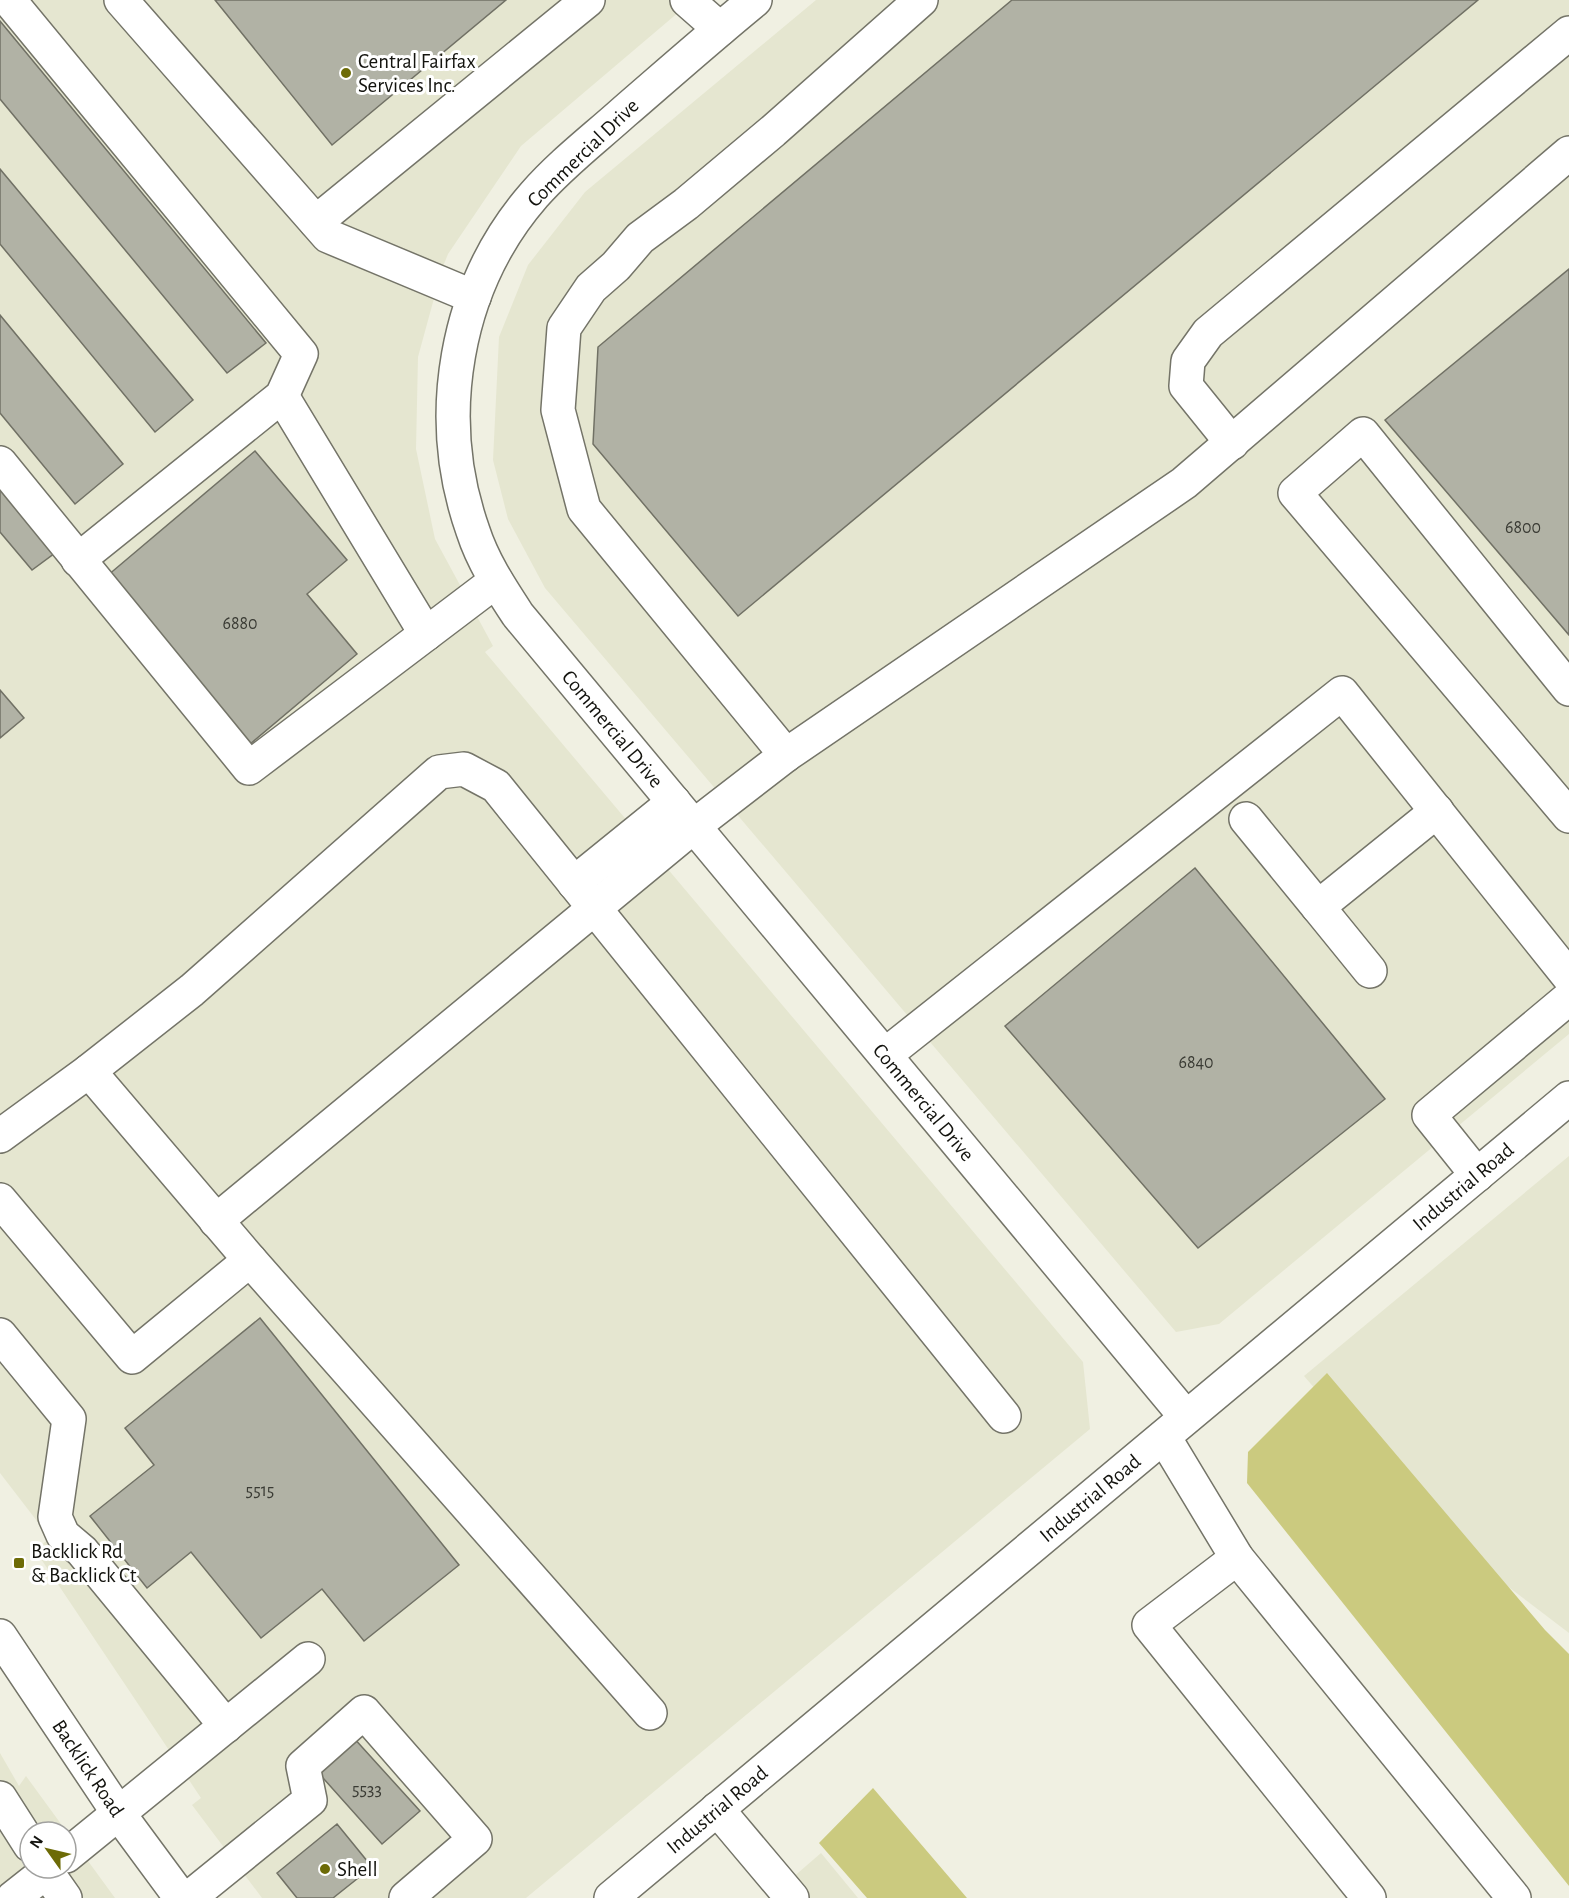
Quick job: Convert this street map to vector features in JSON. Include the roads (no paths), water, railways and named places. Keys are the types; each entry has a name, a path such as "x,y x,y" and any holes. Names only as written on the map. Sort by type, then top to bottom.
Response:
{"street":[{"path":"9,0 301,354 282,396 78,560"},
{"path":"121,0 328,236 474,297"},
{"path":"316,222 588,0"},
{"path":"687,0 720,29"},
{"name":"Commercial Drive","path":"756,0 572,157 534,195 502,238 482,275 466,320 457,362 453,410 454,451 461,493 474,533 496,581 518,615 885,1055 1175,1427 1237,1558 1514,1898"},
{"path":"786,755 584,509 558,410 564,328 591,288 616,266 640,238 686,204 921,0"},
{"path":"1232,443 1186,386 1188,361 1208,333 1569,33"},
{"path":"574,883 684,814 786,755 1175,489 1232,443 1569,153"},
{"path":"282,396 426,634"},
{"path":"1569,689 1363,434 1295,493 1569,816"},
{"path":"0,463 249,768 496,581"},
{"path":"885,1055 1342,693 1569,977"},
{"path":"0,1136 192,990 439,772 464,769 496,786 1004,1416"},
{"path":"1318,907 1437,811"},
{"path":"216,1221 595,910 684,814"},
{"path":"1246,819 1370,971"},
{"path":"1477,1174 1429,1115 1569,998"},
{"path":"88,1071 250,1260 650,1713"},
{"name":"Industrial Road","path":"611,1898 1569,1098"},
{"path":"0,1200 132,1357 250,1260"},
{"path":"0,1335 69,1419 55,1517 63,1535 82,1551 226,1726"},
{"path":"1237,1558 1149,1625 1370,1898"},
{"name":"Backlick Road","path":"0,1636 119,1814 181,1898"},
{"path":"78,1842 119,1814 309,1659"},
{"path":"189,1898 309,1800 303,1766 364,1712 475,1839 406,1898"},
{"path":"0,1798 18,1822"},
{"path":"717,1809 792,1898"},
{"path":"13,1898 30,1880"},
{"path":"56,1880 65,1898"}],"place":[{"name":"Central Fairfax Services Inc.","path":"346,73"},
{"name":"Backlick Rd & Backlick Ct","path":"19,1563"},
{"name":"Shell","path":"325,1869"}]}
